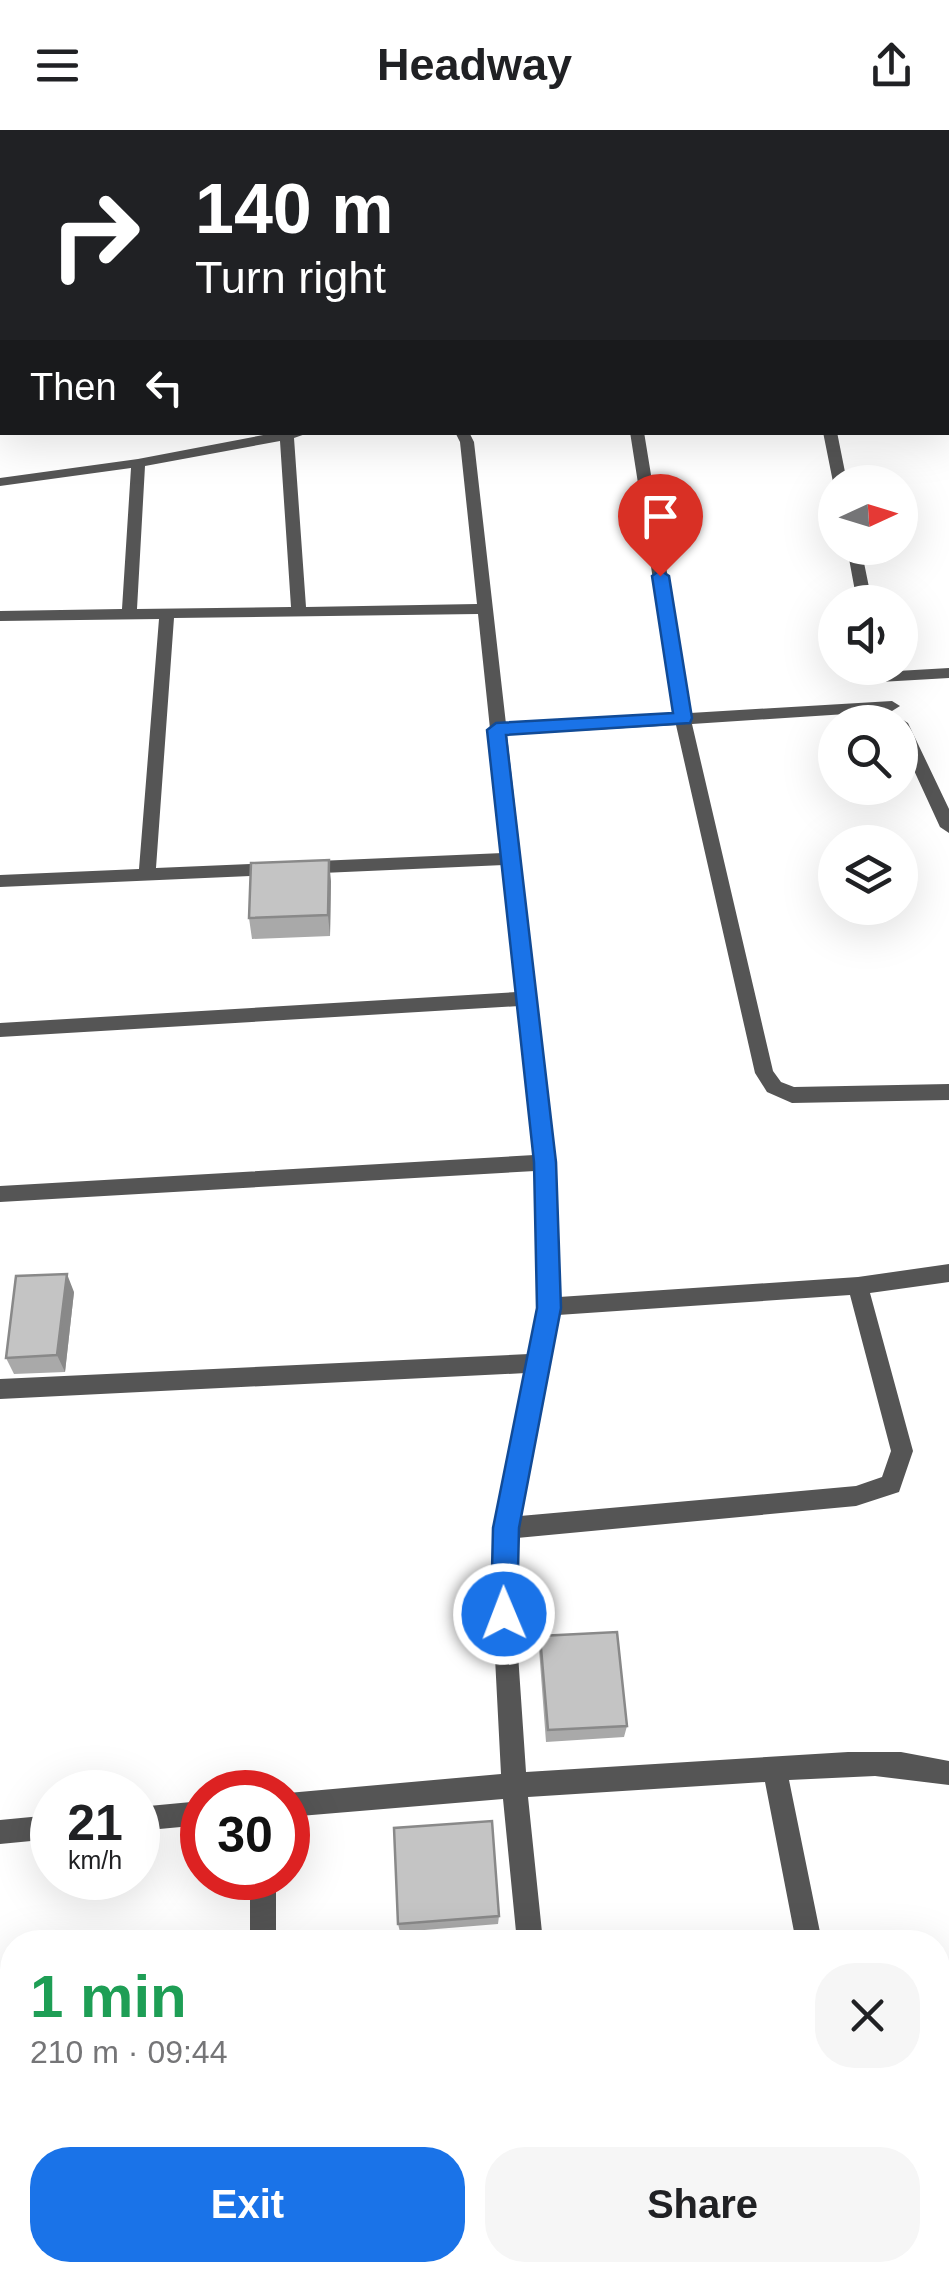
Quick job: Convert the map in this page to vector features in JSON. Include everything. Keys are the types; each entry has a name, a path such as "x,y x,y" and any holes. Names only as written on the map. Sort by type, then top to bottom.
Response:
{"street":[{"path":"0,482 138,463 291,435"},
{"path":"296,435 298,611"},
{"path":"464,435 545,1162 549,1308 506,1528 502,1580 514,1784 529,1930"},
{"path":"637,435 683,718 764,1073 774,1088 792,1095 949,1092"},
{"path":"831,435 837,465"},
{"path":"129,614 138,463"},
{"path":"0,616 484,609"},
{"path":"147,872 168,613"},
{"path":"918,673 949,673"},
{"path":"496,730 818,710"},
{"path":"918,753 942,794 949,826"},
{"path":"0,880 510,859"},
{"path":"0,1030 526,1000"},
{"path":"0,1194 545,1162"},
{"path":"549,1308 858,1286 949,1274"},
{"path":"506,1528 856,1496 891,1484 902,1451 858,1286"},
{"path":"0,1388 536,1364"},
{"path":"310,1803 514,1784 775,1769 896,1764 949,1773"},
{"path":"775,1769 807,1930"},
{"path":"0,1832 30,1829"},
{"path":"263,1900 264,1930"}],"building":[{"path":"329,860 328,915 249,918 251,863"},
{"path":"67,1274 57,1355 6,1358 16,1276"},
{"path":"617,1632 627,1726 548,1730 540,1636"},
{"path":"492,1821 499,1916 398,1924 394,1828"}],"route":[{"path":"504,1614 506,1528 549,1308 545,1162 496,730 683,718 660,576"}]}
